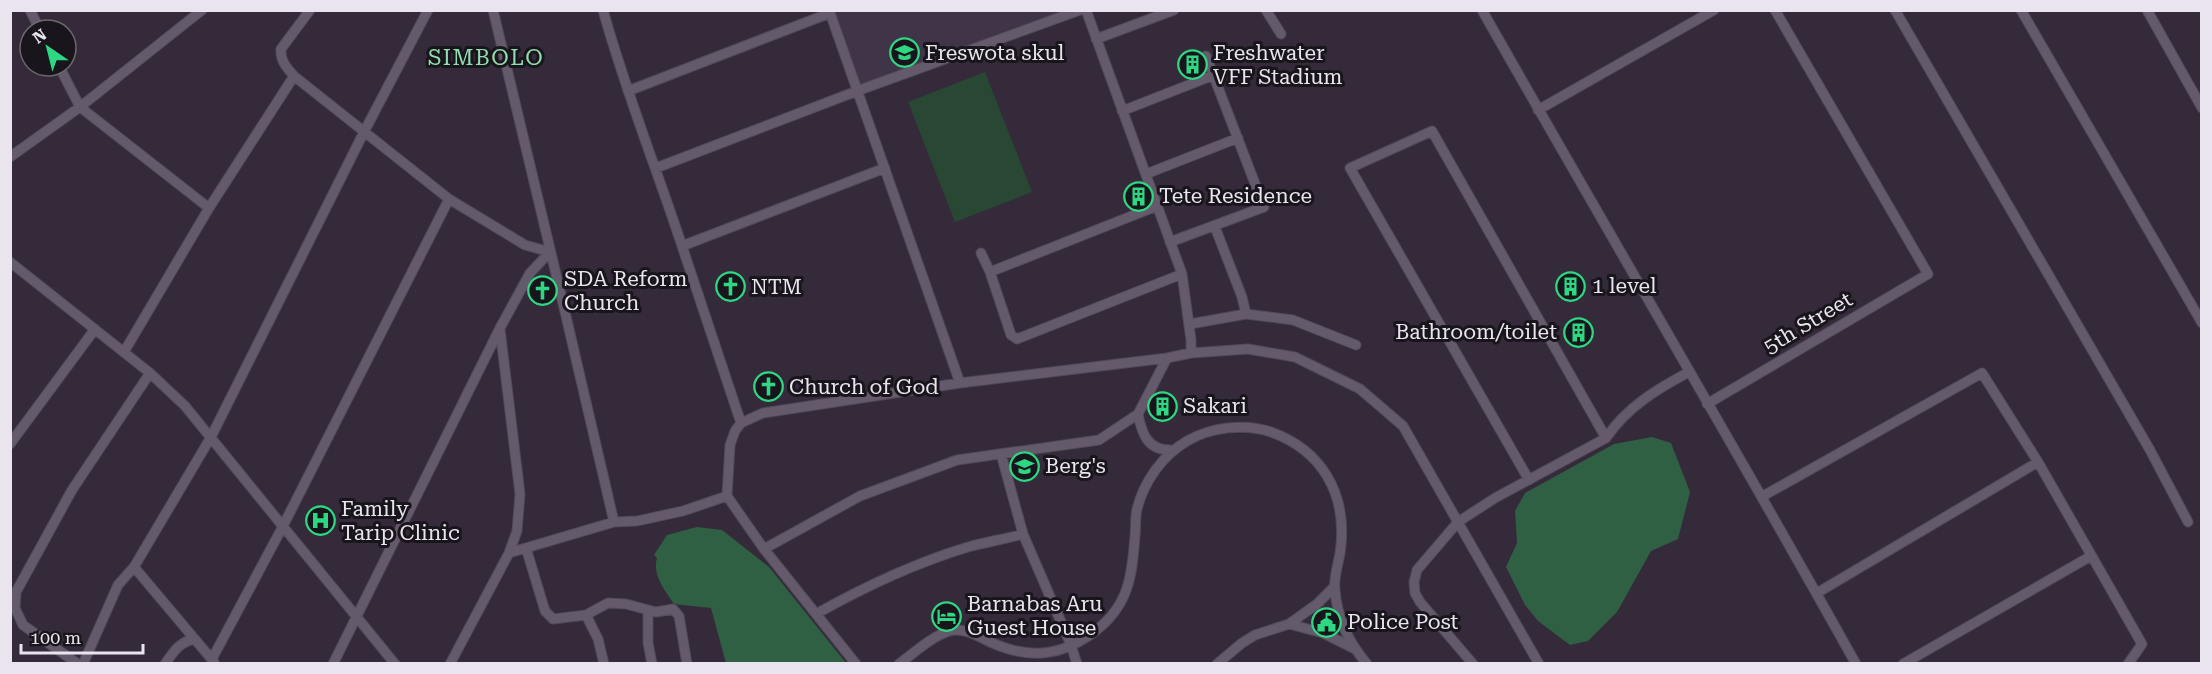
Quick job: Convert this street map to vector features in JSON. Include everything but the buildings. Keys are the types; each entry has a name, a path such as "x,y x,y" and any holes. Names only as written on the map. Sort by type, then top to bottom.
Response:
{"street":[{"path":"10,157 80,107 202,10"},
{"path":"310,10 281,49 285,66 294,76 449,199 525,246 550,252"},
{"path":"83,663 118,585 134,567 211,437 428,10"},
{"path":"493,10 614,522"},
{"path":"603,10 616,60 657,168 741,423"},
{"path":"657,168 1080,10"},
{"path":"1086,10 1182,274 1190,324 1191,353"},
{"path":"1096,39 1174,10"},
{"path":"1266,10 1281,34"},
{"path":"1539,110 1714,10"},
{"name":"5th Street","path":"1707,404 1928,274 1775,10"},
{"path":"1895,10 2150,450 2188,522"},
{"path":"2021,10 2202,323"},
{"path":"2147,10 2202,108"},
{"path":"1483,11 1856,663"},
{"path":"628,91 829,12 960,383"},
{"path":"1170,242 1264,207 1206,56"},
{"path":"1122,111 1214,75"},
{"path":"124,352 209,208 294,76"},
{"path":"65,78 80,107 209,208"},
{"path":"1529,480 1350,168 1432,131 1606,438"},
{"path":"1146,174 1238,138"},
{"path":"681,246 885,168"},
{"path":"134,567 214,661 449,199"},
{"path":"990,272 1157,206"},
{"path":"1215,227 1242,297 1246,314"},
{"path":"333,663 358,617 500,328 530,273 550,252"},
{"path":"981,253 990,272 1011,335 1017,339 1182,274"},
{"path":"10,262 150,373 185,406 395,663"},
{"path":"1190,324 1246,314 1293,320 1356,345"},
{"path":"450,663 509,553 517,531 520,494 500,328"},
{"path":"10,444 95,329"},
{"path":"855,663 764,549 727,496 730,445 735,430 741,423 763,413 960,383 1167,358 1191,353 1248,349 1295,357 1360,389 1403,426 1539,663"},
{"path":"764,549 860,495 957,460 1099,440 1138,414 1167,358"},
{"path":"1473,663 1415,594 1413,582 1417,570 1458,522 1495,498 1606,438 1617,422 1652,392 1689,372"},
{"path":"78,663 23,625 15,608 16,592 72,490 150,373"},
{"path":"1762,496 1982,373 2038,462 2142,644 2128,663"},
{"path":"1138,414 1140,426 1149,442 1162,450 1173,450"},
{"path":"899,663 934,639 957,630 973,634 1015,652 1030,654 1048,653 1083,639 1105,623 1129,586 1133,567 1137,510 1148,482 1173,450 1201,434 1231,428 1265,430 1303,448 1320,466 1334,488 1341,510 1342,542 1334,587 1339,612 1355,650"},
{"path":"1001,454 1023,534 1077,663"},
{"path":"1817,593 2038,462"},
{"path":"509,553 614,522 637,521 683,511 727,496"},
{"path":"816,614 908,568 968,547 1023,534"},
{"path":"526,548 545,611 553,619 586,615 608,603 626,604 656,612 673,609 679,616 687,663"},
{"path":"1903,663 2091,556"},
{"path":"1216,663 1255,635 1289,624 1317,604 1334,587"},
{"path":"648,610 648,643 652,663"},
{"path":"586,615 598,639 604,663"},
{"path":"10,624 23,625"},
{"path":"1289,624 1323,633 1355,650 1367,663"},
{"path":"165,663 176,647 184,641 195,639"}],"shaded area":[{"name":"Freswota skul","path":"829,10 1080,11 857,91"}],"green space":[{"path":"985,72 1032,192 955,222 908,102"},
{"path":"1652,437 1671,443 1690,492 1678,539 1651,551 1617,612 1588,641 1570,645 1538,621 1525,605 1506,567 1517,543 1515,511 1525,493 1614,444"},
{"path":"697,527 722,530 769,567 846,663 726,663 711,608 674,604 660,582 656,570 657,558 654,555 667,535"}],"place":[{"name":"Freswota skul","path":"904,53"},
{"name":"Freshwater VFF Stadium","path":"1192,65"},
{"name":"Tete Residence","path":"1138,196"},
{"name":"1 level","path":"1571,286"},
{"name":"NTM","path":"730,287"},
{"name":"SDA Reform Church","path":"543,291"},
{"name":"Bathroom/toilet","path":"1578,332"},
{"name":"Church of God","path":"768,387"},
{"name":"Sakari","path":"1162,406"},
{"name":"Berg's","path":"1024,466"},
{"name":"Family Tarip Clinic","path":"320,521"},
{"name":"Barnabas Aru Guest House","path":"946,616"},
{"name":"Police Post","path":"1326,622"}],"district":[{"name":"SIMBOLO","path":"486,57"}]}
